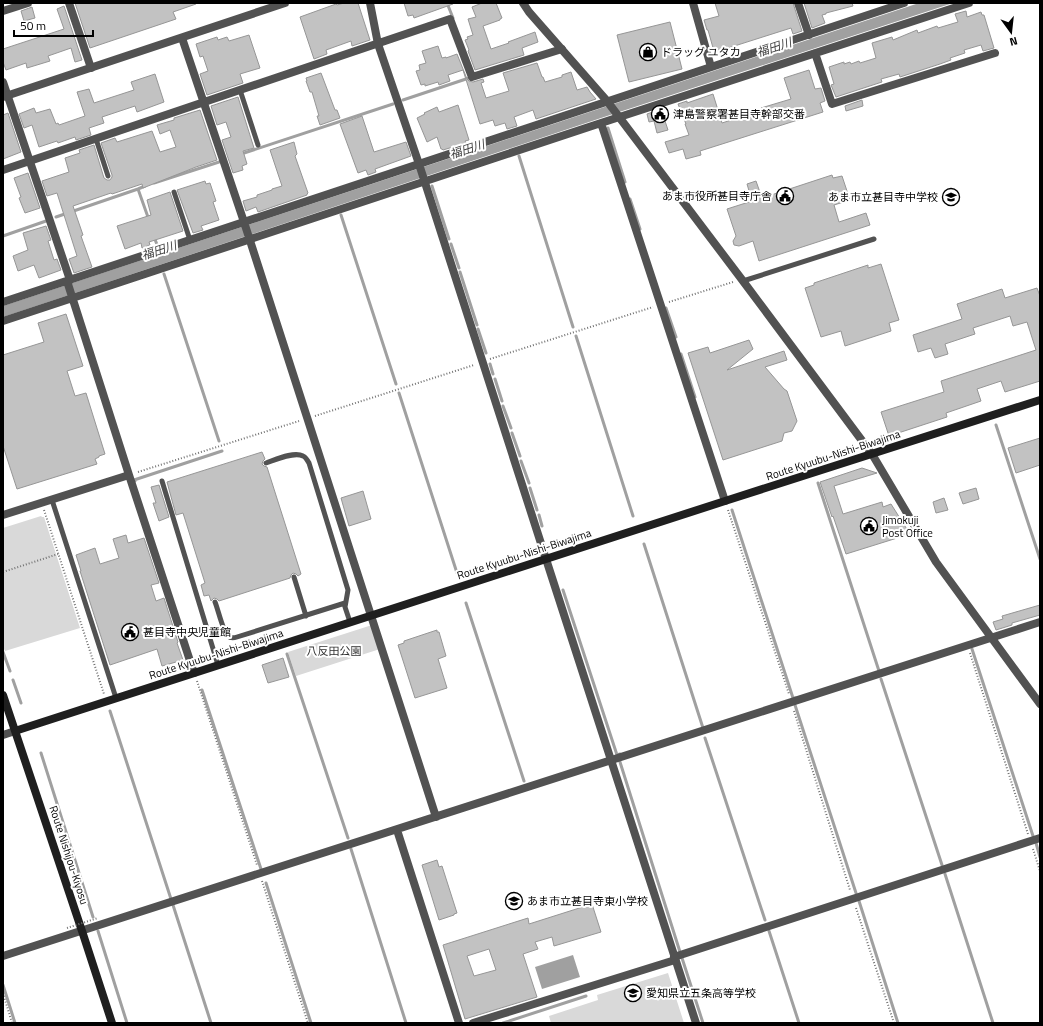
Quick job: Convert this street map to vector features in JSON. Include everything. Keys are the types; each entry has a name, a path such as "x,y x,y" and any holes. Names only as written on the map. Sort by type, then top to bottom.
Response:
{"main road":[{"name":"Route Kyuubu-Nishi-Biwajima","path":"15,731 1040,400"},
{"name":"Route Nishijou-Kiyosu","path":"3,695 112,1023"}],"street":[{"path":"3,12 28,3"},
{"path":"69,3 91,68"},
{"path":"5,97 285,3"},
{"path":"370,3 378,44 425,180 696,1023"},
{"path":"523,3 529,12 607,101 743,280 872,454 936,562 1040,704"},
{"path":"693,3 712,66"},
{"path":"798,3 809,34"},
{"path":"3,302 68,282 190,240 904,3"},
{"path":"3,321 425,180 601,123 618,116 968,3"},
{"path":"3,170 450,19 472,77 562,49"},
{"path":"182,38 244,222 248,239 436,817"},
{"path":"815,53 832,104 995,53"},
{"path":"3,82 5,97 29,161 194,673"},
{"path":"601,123 725,501"},
{"path":"3,516 129,475"},
{"path":"3,956 1040,622"},
{"path":"3,735 15,731"},
{"path":"397,830 459,1023"},
{"path":"472,1023 1040,838"}],"lane":[{"path":"240,90 258,145"},
{"path":"96,139 108,176"},
{"path":"174,192 190,240"},
{"path":"743,280 874,239"},
{"path":"266,463 297,454 303,455 309,463 348,590 345,607 350,622"},
{"path":"162,481 218,665"},
{"path":"52,500 116,698"},
{"path":"294,577 306,616"},
{"path":"215,602 224,631 232,638 237,638 345,603"}],"path":[{"path":"129,475 743,280"},
{"path":"725,501 792,702 853,899 894,1023"},
{"path":"42,503 106,701"},
{"path":"3,572 58,554"},
{"path":"967,646 1040,871"},
{"path":"194,673 308,1023"},
{"path":"67,928 98,918"},
{"path":"3,994 12,1023"}],"green space":[{"path":"41,516 44,517 80,628 5,651 3,647 3,528"},
{"name":"八反田公園","path":"372,625 380,649 296,676 288,652"},
{"name":"愛知県立五条高等学校","path":"668,973 684,1023 551,1023 549,1016 598,1000 597,995"}],"shaded area":[{"path":"919,3 953,3 604,117 3,317 3,306"},
{"path":"573,955 580,977 542,989 535,967"}],"building":[{"path":"75,3 196,4 173,12 176,19 90,48"},
{"path":"358,3 370,40 352,46 351,41 326,50 327,54 314,59 300,17 336,4"},
{"path":"404,3 453,4 414,18 413,15 408,16"},
{"path":"482,3 496,3 502,18 483,26 491,49 535,32 538,42 522,48 524,55 475,70 465,40 468,39 467,37 473,35 468,19 476,17 472,7"},
{"path":"715,3 793,3 802,31 793,34 791,28 725,49 725,52 715,55 704,20 719,16"},
{"path":"804,3 852,3 853,6 822,15 825,23 812,28"},
{"path":"64,6 82,60 75,62 71,48 48,56 50,61 27,68 26,63 6,70 3,62 3,49 64,29 57,9"},
{"path":"32,7 35,18 24,21 21,11"},
{"path":"966,11 967,17 981,12 982,15 984,15 994,48 983,51 981,45 964,50 965,53 950,58 951,60 900,77 899,74 881,79 882,82 836,97 831,85 834,84 829,67 844,62 844,64 850,62 851,64 859,61 860,63 876,58 872,43 892,37 893,40 917,30 918,33 937,26 938,28 958,22 955,14"},
{"path":"670,22 682,69 629,82 617,35"},
{"path":"249,35 260,68 240,74 243,83 207,95 200,74 208,71 203,56 200,57 196,44 217,37 218,40 227,37 229,41"},
{"path":"438,46 442,58 457,54 469,81 473,82 483,79 484,82 481,83 486,98 509,91 503,73 537,63 545,82 562,77 562,75 571,72 577,90 587,87 596,99 536,119 533,110 514,117 517,126 507,129 505,123 495,126 493,120 480,124 463,70 448,75 450,81 439,85 438,82 425,86 425,84 421,85 416,71 420,70 419,65 426,63 422,51"},
{"path":"809,70 815,89 821,88 825,101 820,103 823,112 700,151 701,155 686,159 683,149 669,153 665,142 689,135 678,104 687,101 687,103 713,94 722,123 762,110 761,108 791,99 784,78"},
{"path":"321,73 335,110 337,110 340,118 320,125 312,92 310,92 306,78"},
{"path":"155,74 164,102 137,112 135,106 102,117 104,123 89,128 91,135 76,140 75,137 58,143 57,141 39,147 32,125 24,128 19,114 34,108 36,113 50,109 56,124 58,123 59,125 85,116 77,92 89,89 94,103 134,90 131,82"},
{"path":"238,97 254,148 243,151 247,164 242,166 243,170 233,173 222,140 231,137 226,122 217,125 211,106"},
{"path":"862,100 863,106 846,111 845,106"},
{"path":"458,105 469,140 465,141 466,143 443,150 441,149 437,137 427,142 417,118 437,107 439,112"},
{"path":"661,109 668,130 657,133 654,121 649,122 647,114"},
{"path":"200,110 217,160 143,188 142,184 73,206 83,235 81,236 92,267 74,273 69,259 77,256 57,193 47,196 42,181 69,172 65,158 80,153 79,150 94,145 104,178 110,180 112,175 101,143 115,138 117,142 152,131 160,152 176,147 170,130 160,134 157,125"},
{"path":"8,113 21,152 3,159 3,115"},
{"path":"362,116 374,152 406,142 411,156 375,169 376,172 368,175 366,170 358,173 340,124"},
{"path":"294,142 297,154 295,156 308,193 307,195 258,212 256,207 246,211 243,201 257,197 257,195 282,186 270,150"},
{"path":"28,173 40,208 25,213 19,198 21,197 14,178"},
{"path":"832,175 833,178 842,176 850,200 834,205 839,222 866,213 870,225 759,261 753,241 739,246 734,245 733,241 736,236 727,209 752,201 747,184 756,181 762,198"},
{"path":"205,181 206,184 210,183 216,201 213,202 219,220 201,226 203,230 193,233 177,190"},
{"path":"170,192 183,231 149,242 150,245 142,248 141,243 125,249 117,226 151,215 147,200"},
{"path":"46,226 51,240 48,241 54,260 57,259 61,270 39,278 34,265 18,271 13,256 28,250 23,233"},
{"path":"881,264 899,320 889,323 891,331 845,346 841,331 821,337 805,288 814,285 814,283 868,265 868,268"},
{"path":"1037,288 1040,296 1040,381 1005,392 1001,381 977,389 981,401 946,413 947,417 889,436 881,412 944,392 941,381 1036,350 1027,322 1013,326 1010,316 973,328 975,334 945,344 948,354 935,358 931,348 918,352 913,335 962,319 957,304 1002,289 1005,298"},
{"path":"66,314 83,366 67,371 75,396 86,393 105,454 95,459 97,464 17,489 3,446 3,355 44,342 38,323"},
{"path":"749,340 753,349 727,370 784,351 787,360 765,367 787,391 797,421 792,431 784,433 782,441 723,460 688,353 708,347 710,353"},
{"path":"1040,438 1040,465 1016,473 1008,448"},
{"path":"262,452 265,459 262,464 267,467 301,574 298,576 293,573 290,578 219,601 214,598 211,601 209,595 204,596 201,585 205,583 183,513 176,515 167,482"},
{"path":"862,468 877,473 834,486 843,514 882,502 883,507 891,504 910,534 846,554 820,482"},
{"path":"159,485 169,517 159,521 153,503 156,503 151,487"},
{"path":"976,488 979,499 963,504 959,493"},
{"path":"363,491 371,519 349,526 341,498"},
{"path":"944,498 948,510 936,513 933,502"},
{"path":"126,535 128,543 144,538 159,583 151,585 156,601 164,598 183,660 162,666 157,649 110,665 76,555 95,548 100,564 119,558 113,539"},
{"path":"1040,605 1040,615 1012,623 1012,625 996,630 993,622 1003,619 1002,616"},
{"path":"437,630 437,632 439,632 446,656 438,659 447,688 415,698 398,645 404,643 404,641"},
{"path":"283,658 289,677 268,683 262,665"},
{"path":"437,860 439,867 442,866 457,913 439,920 422,865"},
{"path":"592,904 601,932 554,946 552,937 535,942 538,949 523,954 537,997 465,1019 443,945 528,918 529,924","holes":["489,949 496,970 474,976 467,956"]}],"waterway":[{"path":"447,3 453,18"},
{"path":"403,100 469,78"},
{"path":"241,154 393,104"},
{"path":"608,128 625,182"},
{"path":"519,156 573,327"},
{"path":"154,183 219,162"},
{"path":"145,186 138,189 149,220"},
{"path":"432,186 449,239"},
{"path":"56,217 138,189"},
{"path":"630,199 640,229"},
{"path":"341,215 396,384"},
{"path":"3,236 46,221"},
{"name":"福田川","path":"154,237 158,247"},
{"path":"451,244 459,268"},
{"path":"460,272 477,325"},
{"path":"164,274 219,441"},
{"path":"666,308 676,337"},
{"path":"478,329 486,353"},
{"path":"576,336 633,516"},
{"path":"681,354 695,397"},
{"path":"490,364 493,374"},
{"path":"495,379 502,401"},
{"path":"399,393 457,573"},
{"path":"503,406 511,428"},
{"path":"996,425 1040,559"},
{"path":"512,433 520,456"},
{"path":"135,481 134,480 222,451"},
{"path":"521,461 529,483"},
{"path":"818,483 879,671"},
{"path":"530,488 537,510"},
{"path":"732,510 793,698 796,698"},
{"path":"539,515 542,526"},
{"path":"644,544 703,728"},
{"path":"563,590 617,755 620,754"},
{"path":"466,603 524,781"},
{"path":"972,649 1033,836"},
{"path":"3,652 10,671"},
{"path":"287,654 348,838"},
{"path":"881,679 942,865"},
{"path":"13,680 21,703"},
{"path":"202,690 261,869"},
{"path":"795,705 856,893"},
{"path":"110,711 171,899"},
{"path":"705,738 765,920"},
{"path":"41,753 93,917"},
{"path":"620,762 680,952"},
{"path":"1036,843 1040,857"},
{"path":"351,849 406,1023"},
{"path":"945,874 993,1023"},
{"path":"266,883 311,1023"},
{"path":"859,901 898,1023"},
{"path":"173,905 211,1023"},
{"path":"98,931 127,1023"},
{"path":"769,931 799,1023"},
{"path":"682,958 703,1023"},
{"path":"3,985 15,1023"},
{"path":"503,1023 586,996"}],"place":[{"name":"ドラッグ ユタカ","path":"648,52"},
{"name":"津島警察署甚目寺幹部交番","path":"660,114"},
{"name":"あま市役所甚目寺庁舎","path":"785,196"},
{"name":"あま市立甚目寺中学校","path":"951,197"},
{"name":"Jimokuji Post Office","path":"869,526"},
{"name":"甚目寺中央児童館","path":"130,632"},
{"name":"あま市立甚目寺東小学校","path":"514,901"},
{"name":"愛知県立五条高等学校","path":"633,993"}]}
